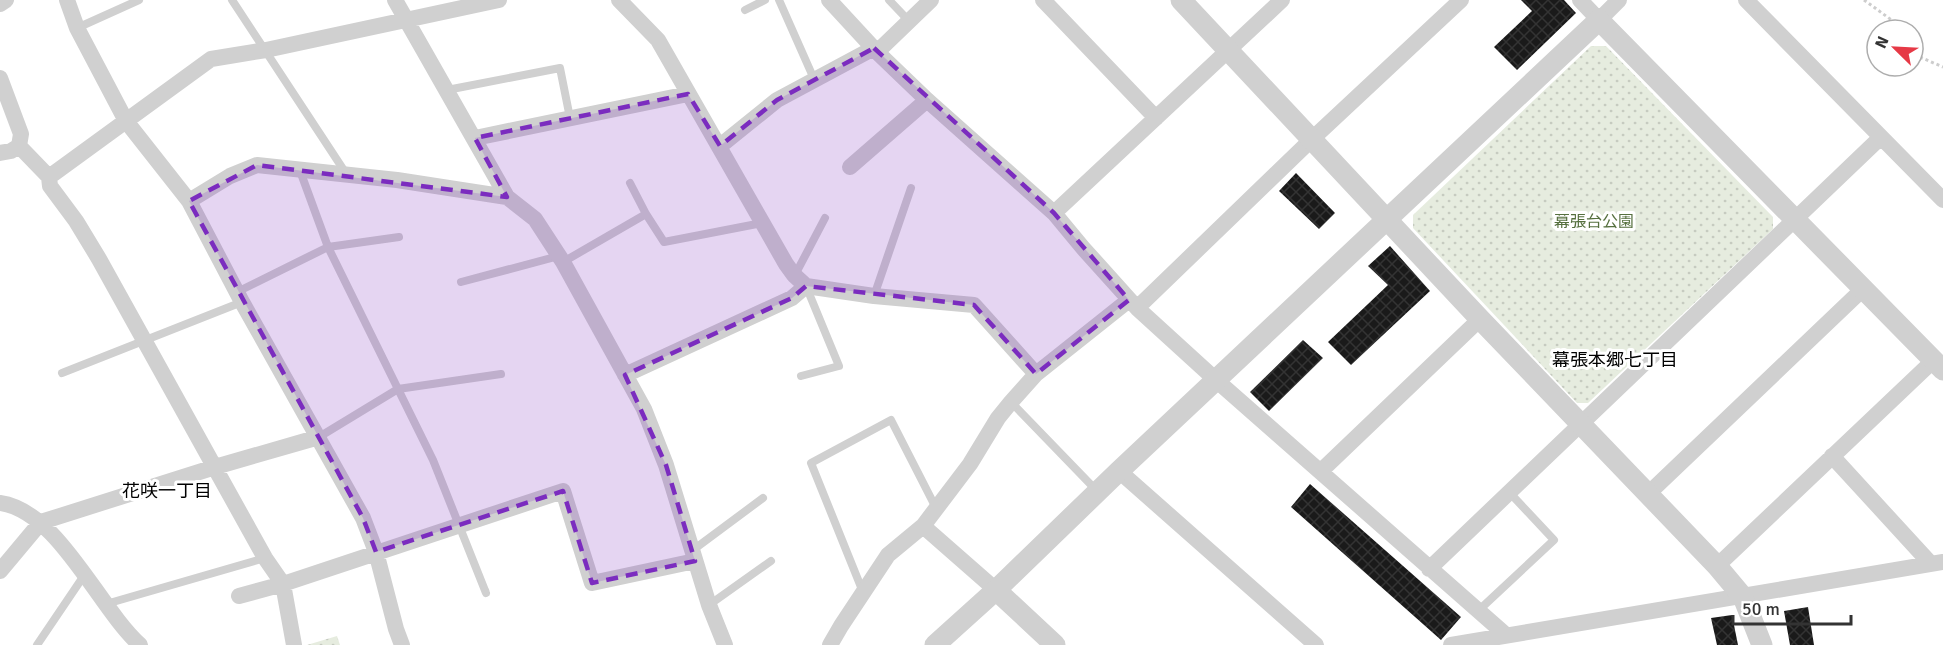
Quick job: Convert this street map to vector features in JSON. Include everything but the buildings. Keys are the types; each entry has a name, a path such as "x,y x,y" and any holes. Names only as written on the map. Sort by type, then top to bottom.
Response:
{"street":[{"path":"0,4 6,0"},
{"path":"67,0 77,28 126,121 189,201 363,518 376,552 402,645"},
{"path":"395,0 507,196 535,219 561,259 644,409 666,465 709,605 724,645"},
{"path":"48,177 211,59 266,50 499,0"},
{"path":"619,0 658,40 762,223 800,281 874,296 974,305 1036,374"},
{"path":"829,0 927,100 1054,213 1132,304 1506,635"},
{"path":"720,146 777,100 814,79 876,50 931,0"},
{"path":"1043,0 1156,118"},
{"path":"1181,0 1480,319 1717,566 1743,597 1762,645"},
{"path":"1054,213 1282,0"},
{"path":"830,645 888,555 923,526 970,464 998,418 1036,374 1132,304 1461,0"},
{"path":"1580,0 1938,365 1832,456 1717,566"},
{"path":"935,645 996,590 1097,491 1619,0"},
{"path":"1746,0 1943,200"},
{"path":"0,78 21,135 19,146 11,152 0,153"},
{"path":"475,138 688,94"},
{"path":"850,167 927,100"},
{"path":"1429,569 1881,137"},
{"path":"19,146 48,177 50,186 76,221 99,259 265,558 283,584 294,645"},
{"path":"189,201 230,176 257,165 398,180 507,196"},
{"path":"625,375 792,298 800,281"},
{"path":"1648,494 1864,288"},
{"path":"1321,471 1480,319"},
{"path":"0,572 41,522 319,437"},
{"path":"1832,456 1937,563"},
{"path":"1119,471 1316,645"},
{"path":"239,596 283,584 563,491 592,583 694,555"},
{"path":"0,503 24,510 41,522 85,574 122,627 139,645"},
{"path":"923,526 1055,645"},
{"path":"1451,645 1937,563"}],"lane":[{"path":"77,28 139,0"},
{"path":"232,0 348,175"},
{"path":"745,10 765,0"},
{"path":"779,0 814,79"},
{"path":"889,0 909,21"},
{"path":"447,90 560,68 570,117"},
{"path":"299,168 328,247 433,460 486,593 485,590"},
{"path":"630,183 664,242 762,223"},
{"path":"874,296 911,188"},
{"path":"461,282 561,259 646,214"},
{"path":"801,376 838,366 800,281 825,218"},
{"path":"62,374 144,341 240,297 328,247 399,237"},
{"path":"319,437 398,389 501,374"},
{"path":"1011,402 1097,491"},
{"path":"863,592 811,463 891,420 936,509"},
{"path":"1478,611 1554,540 1509,492"},
{"path":"694,555 763,498"},
{"path":"106,604 265,558"},
{"path":"709,605 771,561"},
{"path":"38,645 85,574"}],"path":[{"path":"1864,0 1889,18"},
{"path":"1925,59 1943,67"}],"highlighted area":[{"path":"874,48 1054,213 1129,300 1036,374 974,305 806,286 792,298 625,375 666,465 695,561 592,583 563,491 376,552 363,518 189,201 257,165 507,197 475,138 688,94 720,146 777,100"}],"green space":[{"name":"幕張台公園","path":"1591,46 1606,46 1773,217 1773,229 1588,403 1577,403 1413,228 1413,215"},
{"path":"337,636 340,645 307,645"}],"district":[{"name":"幕張本郷七丁目","path":"1615,360"},
{"name":"花咲一丁目","path":"167,491"}]}
